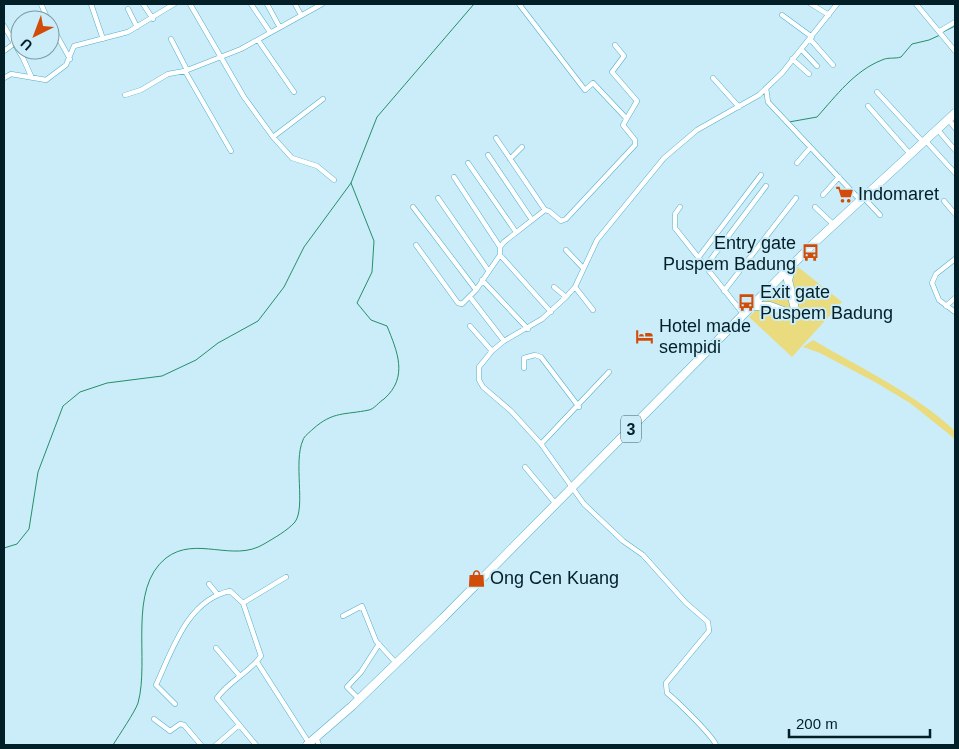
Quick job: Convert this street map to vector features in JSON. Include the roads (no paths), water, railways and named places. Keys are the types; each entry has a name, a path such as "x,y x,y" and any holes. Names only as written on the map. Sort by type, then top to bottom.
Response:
{"highway":[{"name":"3","path":"308,744 359,699 572,488 792,265 955,113"},
{"path":"792,265 788,280 794,305"},
{"path":"753,306 770,306 786,312"}],"street":[{"path":"92,4 103,39"},
{"path":"143,4 152,19"},
{"path":"4,78 11,74 46,80 51,78 70,59 74,46 103,39 137,27 174,4"},
{"path":"190,4 244,97 273,137 292,158 317,166 334,180"},
{"path":"251,4 270,32"},
{"path":"267,4 279,26"},
{"path":"295,4 301,14"},
{"path":"125,96 141,90 168,74 186,70 221,57 258,40 279,26 321,4"},
{"path":"519,4 586,90 593,84 626,118"},
{"path":"811,4 829,15"},
{"path":"716,745 712,736 691,718 667,692 665,687 666,683 709,631 710,625 686,603 644,555 603,524 572,488 541,444 479,380 479,367 492,351 504,341 528,329 551,312 566,297 574,287 603,232 664,158 697,130 739,107 766,88 811,38 836,4"},
{"path":"916,4 955,51"},
{"path":"128,9 137,27"},
{"path":"782,14 811,38 833,65"},
{"path":"942,33 955,22"},
{"path":"170,39 232,152"},
{"path":"258,40 294,92"},
{"path":"60,41 70,59"},
{"path":"496,138 547,210 561,222 566,220 635,145 635,140 624,128 626,118 637,101 612,72 624,56 615,45"},
{"path":"801,49 818,66"},
{"path":"792,59 809,74"},
{"path":"23,60 31,76"},
{"path":"713,78 739,107"},
{"path":"766,88 768,102 810,148 880,214"},
{"path":"877,92 955,173"},
{"path":"273,137 323,99"},
{"path":"868,106 910,154"},
{"path":"948,119 955,128"},
{"path":"936,129 955,150"},
{"path":"510,159 522,147"},
{"path":"796,163 810,148"},
{"path":"488,155 532,220"},
{"path":"468,163 516,232"},
{"path":"698,258 760,174"},
{"path":"416,245 458,303 462,304 476,290 500,255 500,247 454,177"},
{"path":"824,195 839,177"},
{"path":"705,267 766,186"},
{"path":"438,198 488,270"},
{"path":"724,291 796,198"},
{"path":"944,201 955,214"},
{"path":"413,206 476,290"},
{"path":"680,207 675,214 675,228 744,315"},
{"path":"815,207 834,225"},
{"path":"500,247 516,232 547,210"},
{"path":"566,250 583,268"},
{"path":"500,255 551,312"},
{"path":"955,259 936,274 932,283 936,296 955,312"},
{"path":"482,280 528,329"},
{"path":"554,287 566,297"},
{"path":"574,287 593,310"},
{"path":"470,297 504,341"},
{"path":"946,306 955,298"},
{"path":"470,326 492,351"},
{"path":"524,368 524,358 539,355 578,407"},
{"path":"541,444 609,372"},
{"path":"525,466 556,504"},
{"path":"243,603 286,577"},
{"path":"209,584 218,595"},
{"path":"175,704 156,685 187,621 199,607 218,595 230,591 243,603 260,656 257,662 239,675 217,698 256,745"},
{"path":"343,616 362,606 370,630 379,644 396,662"},
{"path":"359,699 348,689 348,685 361,672 379,644"},
{"path":"216,648 239,675"},
{"path":"257,662 308,744"},
{"path":"154,720 170,731 180,724 184,725 201,745"},
{"path":"216,745 239,725"},
{"path":"316,737 319,745"}],"waterway":[{"path":"4,548 17,544 29,529 38,472 63,406 80,392 107,383 162,376 196,360 218,343 258,321 284,287 304,247 351,183 377,117 474,4"},
{"path":"943,32 955,26"},
{"path":"789,122 817,117 854,77 884,59 901,57 912,44 940,35"},
{"path":"113,745 138,703 142,667 143,606 147,588 154,571 166,558 178,552 202,548 227,551 252,549 264,544 288,528 295,522 298,515 300,495 299,460 300,449 305,437 320,423 333,416 373,408 392,391 396,382 399,364 387,326 371,320 357,303 372,272 374,241 351,183"}],"place":[{"name":"Indomaret","path":"844,194"},
{"name":"Entry gate Puspem Badung","path":"810,253"},
{"name":"Exit gate Puspem Badung","path":"746,302"},
{"name":"Hotel made sempidi","path":"645,336"},
{"name":"Ong Cen Kuang","path":"476,578"}]}
